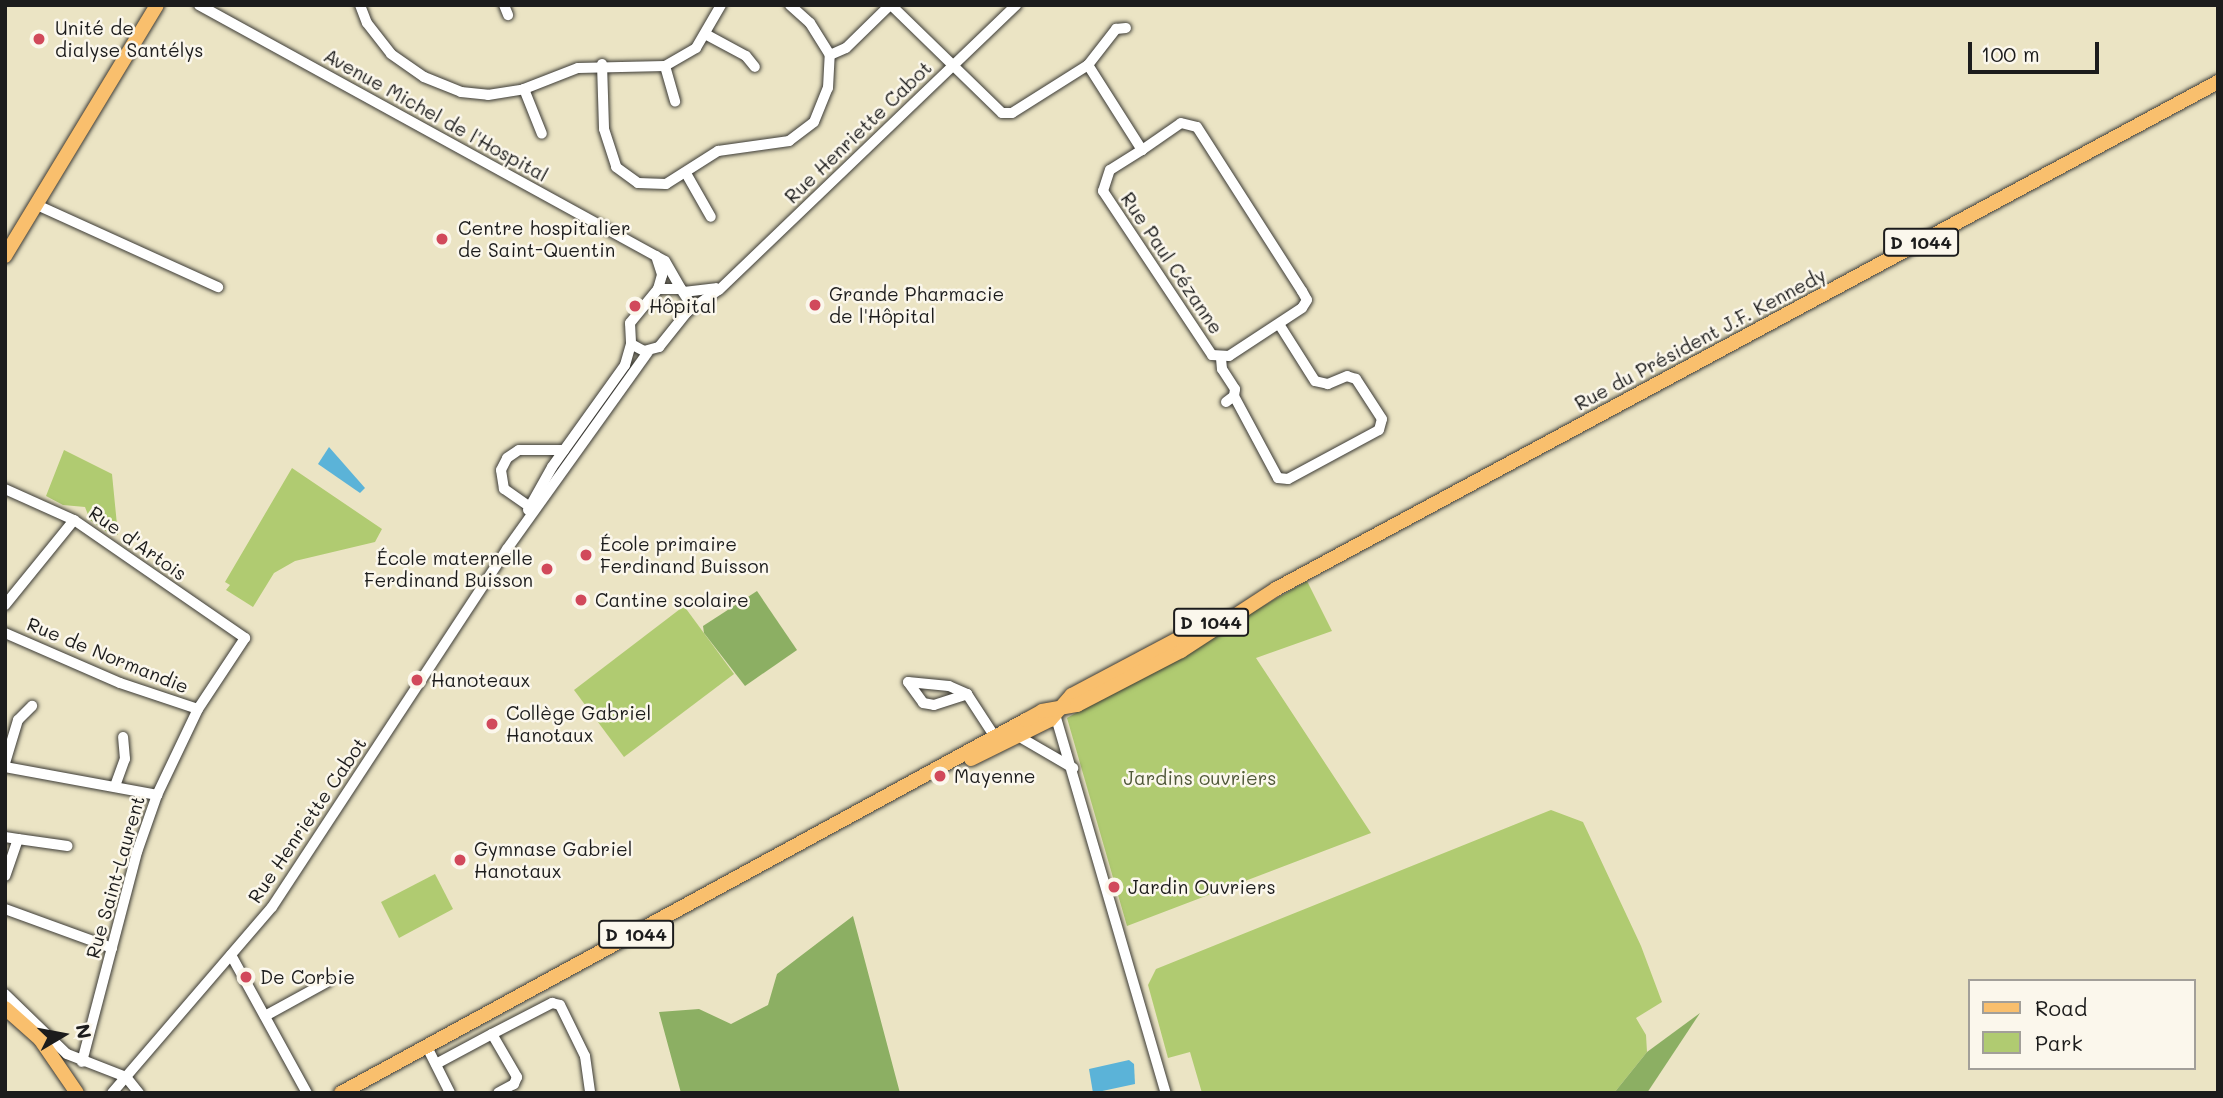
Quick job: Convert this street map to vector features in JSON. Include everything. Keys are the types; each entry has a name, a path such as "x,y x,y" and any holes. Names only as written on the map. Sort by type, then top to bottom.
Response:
{"main road":[{"path":"5,256 157,5"},
{"name":"Rue du Président J.F. Kennedy","path":"341,1093 931,774 998,741 1042,711 1077,705 1181,651 1266,594 2218,82"},
{"name":"Rue du Président J.F. Kennedy","path":"998,741 1018,736 1050,720 1054,711"},
{"path":"5,1008 47,1038 77,1093"},
{"path":"5,1016 32,1040 69,1093"}],"street":[{"name":"Avenue Michel de l'Hospital","path":"199,5 665,261 682,291"},
{"path":"360,5 367,23 391,54 424,77 461,92 488,95 524,89 566,71 602,64 665,66 696,48 707,35 721,5"},
{"path":"602,64 604,129 616,167 626,177 653,186 687,175 718,151 771,145 802,133 814,122 826,98 830,55 810,23 790,5"},
{"path":"830,55 846,48 890,5 997,110 1006,114 1088,65"},
{"name":"Rue Henriette Cabot","path":"112,1093 231,955 288,884 507,549 648,352 659,346 687,312 725,284 1016,5"},
{"path":"1126,28 1116,29 1088,58 1088,65 1142,150"},
{"path":"707,35 746,56 755,67"},
{"path":"665,66 675,102"},
{"path":"524,89 542,134"},
{"name":"Rue Paul Cézanne","path":"1181,124 1197,127 1307,300 1264,334 1221,358 1212,355 1103,191 1110,170 1142,150 1181,124"},
{"path":"687,175 711,217"},
{"path":"37,205 218,287"},
{"path":"656,256 662,275 658,289 706,292 725,284"},
{"name":"Rue Henriette Cabot","path":"507,549 564,450 625,365 631,344 630,323 658,289"},
{"path":"682,291 690,303 687,312"},
{"path":"1221,358 1230,399 1278,478 1288,479 1379,430 1382,419 1356,379 1347,376 1328,384 1315,381 1279,324"},
{"path":"631,344 648,352"},
{"path":"530,507 504,489 500,470 507,458 519,450 564,450 568,453 545,495"},
{"name":"Rue d'Artois","path":"5,489 74,520 245,638"},
{"path":"5,605 74,520"},
{"name":"Rue de Normandie","path":"5,633 120,683 198,709"},
{"name":"Rue Saint-Laurent","path":"82,1062 157,795 198,709 245,638"},
{"path":"967,694 998,741"},
{"path":"32,706 18,720 5,765 157,795"},
{"path":"1054,711 1073,768 1166,1093"},
{"path":"1018,736 1073,768"},
{"path":"115,786 125,759 123,737"},
{"path":"5,837 68,846"},
{"path":"5,876 18,839"},
{"path":"5,909 112,948"},
{"path":"231,955 307,1093"},
{"path":"265,1016 327,982"},
{"path":"5,994 47,1038 82,1062 126,1077 139,1093"},
{"path":"436,1064 552,1003 560,1005 585,1056 590,1093"},
{"path":"492,1034 517,1077 514,1084 498,1093"},
{"path":"426,1046 450,1093"}],"green space":[{"path":"64,450 112,474 118,535 111,535 90,520 85,507 63,505 46,496"},
{"path":"292,468 382,529 375,542 295,561 274,573 253,607 226,590 230,585 225,582"},
{"name":"Jardins ouvriers","path":"1307,581 1332,631 1256,658 1371,833 1127,926 1067,718"},
{"path":"757,591 797,650 745,686 704,633 703,626"},
{"path":"684,606 734,674 624,757 574,690"},
{"path":"1551,810 1583,822 1641,946 1662,1002 1636,1018 1646,1035 1647,1052 1614,1093 1202,1093 1190,1052 1168,1058 1148,985 1156,969"},
{"path":"435,874 453,909 399,938 381,902"},
{"path":"853,916 900,1093 681,1093 659,1012 699,1009 731,1024 768,1005 777,974"},
{"path":"1700,1013 1647,1093 1614,1093 1647,1052"}],"water":[{"path":"329,447 365,488 360,493 318,464"},
{"path":"1129,1060 1134,1064 1135,1084 1093,1093 1089,1069"}],"place":[{"name":"Unité de dialyse Santélys","path":"39,39"},
{"name":"Centre hospitalier de Saint-Quentin","path":"442,239"},
{"name":"Grande Pharmacie de l'Hôpital","path":"815,305"},
{"name":"Hôpital","path":"635,306"},
{"name":"École primaire Ferdinand Buisson","path":"586,555"},
{"name":"École maternelle Ferdinand Buisson","path":"547,569"},
{"name":"Cantine scolaire","path":"581,600"},
{"name":"Hanoteaux","path":"417,680"},
{"name":"Collège Gabriel Hanotaux","path":"492,724"},
{"name":"Mayenne","path":"940,776"},
{"name":"Gymnase Gabriel Hanotaux","path":"460,860"},
{"name":"Jardin Ouvriers","path":"1114,887"},
{"name":"De Corbie","path":"246,977"}]}
